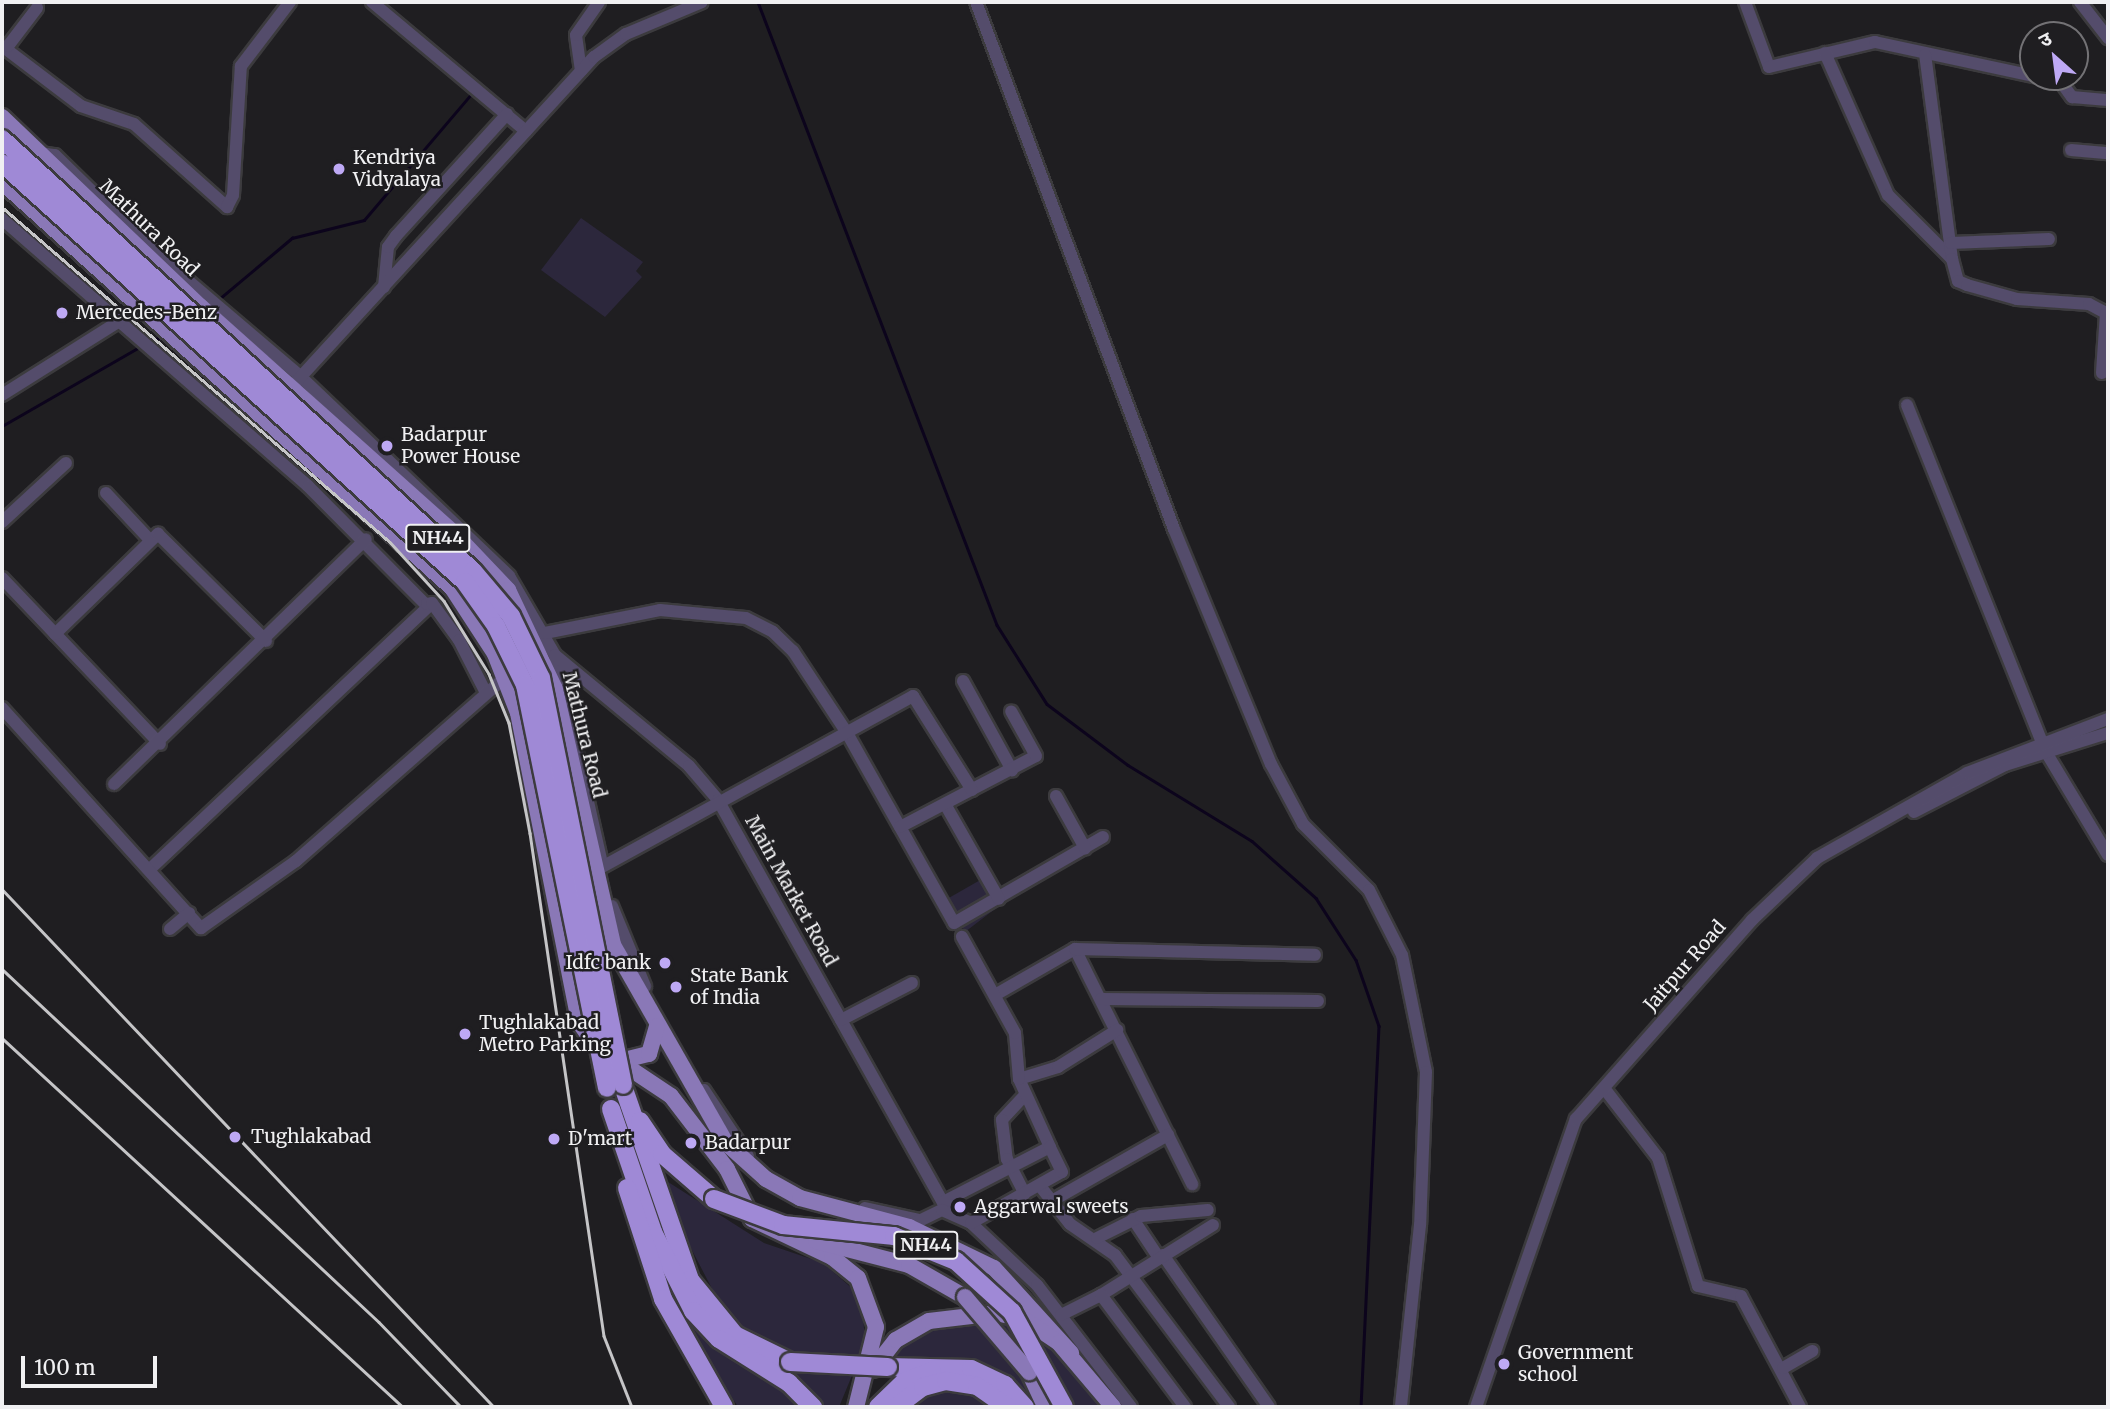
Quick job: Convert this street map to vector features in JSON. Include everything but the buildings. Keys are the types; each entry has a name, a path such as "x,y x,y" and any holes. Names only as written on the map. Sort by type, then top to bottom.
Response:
{"highway":[{"name":"Mathura Road","path":"2,139 474,571 511,616 541,678 625,1092 662,1154 725,1205 783,1225 894,1236 968,1269 1012,1312 1065,1407"},
{"name":"NH44","path":"2,163 465,582 496,626 525,685 611,1109 652,1272 684,1344 724,1407"},
{"path":"625,1092 683,1266 734,1335 804,1364 960,1367 997,1380 1025,1407"},
{"path":"611,1109 653,1232 693,1311 734,1351 800,1391 813,1407"},
{"path":"878,1407 915,1375 960,1367"},
{"path":"896,1407 923,1387 957,1381 988,1391 1007,1407"}],"main road":[{"name":"Mathura Road","path":"2,117 209,307 256,356 296,383 360,441 508,590 541,638 613,945 715,1128 752,1169 800,1198 914,1224 994,1268 1071,1353 1113,1407"},
{"path":"2,182 229,382 452,587 504,678 518,713 579,1022 613,1058 671,1096 727,1169 747,1213 782,1236 842,1262 865,1286 876,1327 867,1380 856,1407"},
{"path":"229,382 256,356"},
{"path":"326,470 360,441"},
{"path":"565,957 613,945"},
{"path":"613,1058 631,1062 649,1054 658,1040 655,1021"},
{"path":"782,1236 890,1259 965,1297 1029,1372 1045,1407"},
{"path":"867,1380 896,1340 953,1313 1010,1315 1071,1353"}],"street":[{"path":"37,8 5,46 80,106 134,124 227,207 233,195 242,66 290,2"},
{"path":"372,2 527,131"},
{"path":"581,71 576,35 599,2"},
{"path":"209,307 296,383 581,71 626,34 671,7 702,2"},
{"path":"976,2 1174,529 1271,764 1303,824 1369,890 1402,954 1426,1072 1420,1225 1401,1407"},
{"path":"1745,2 1766,65 1875,42 1925,55 2061,82 2072,97 2108,100"},
{"path":"2080,2 2108,38"},
{"path":"1825,53 1888,195 1951,258"},
{"path":"1925,55 1951,258 1958,281 2017,299 2089,304 2107,314 2102,373"},
{"path":"384,286 388,247 507,114"},
{"path":"2071,150 2108,153"},
{"path":"2,219 149,344 308,486 366,539 427,604"},
{"path":"1951,243 2049,239"},
{"path":"2,396 121,320"},
{"path":"1908,405 2044,747 2104,836 2108,855"},
{"path":"2,523 66,463"},
{"path":"308,486 326,470"},
{"path":"106,494 150,540"},
{"path":"55,634 150,540 163,536 267,641"},
{"path":"114,784 160,744 267,641 366,539"},
{"path":"2,578 160,744"},
{"path":"151,868 427,604 432,603 459,639 486,693"},
{"path":"541,638 647,610 746,618 785,640 846,733 954,923 1103,837"},
{"name":"Main Market Road","path":"541,638 555,655 679,757 718,800 945,1206"},
{"path":"555,655 603,867 636,969 750,1158 798,1189 914,1224 1050,1147"},
{"path":"2,708 151,868 198,926 208,926 296,861 504,678"},
{"path":"963,681 1012,770"},
{"path":"603,867 718,800 918,698 972,790"},
{"path":"900,827 1012,770 1036,754 1012,711"},
{"name":"Jaitpur Road","path":"1485,1407 1574,1136 1607,1092 1764,916 1824,862 1989,772 2108,719"},
{"name":"Jaitpur Road","path":"1476,1407 1581,1112 1809,865 1967,773 2044,747 2108,733"},
{"path":"1056,796 1085,848"},
{"path":"945,804 999,899"},
{"path":"170,929 189,913"},
{"path":"962,937 1016,1033 1019,1079 1050,1147 1065,1170 971,1223"},
{"path":"995,995 1075,949 1314,955"},
{"path":"1075,949 1192,1184"},
{"path":"841,1020 912,983"},
{"path":"1101,999 1318,1001"},
{"path":"1019,1079 1058,1067 1116,1030"},
{"path":"1607,1092 1658,1158 1698,1286 1741,1296 1783,1368 1800,1407"},
{"path":"1025,1095 1002,1118 1012,1170 1025,1194"},
{"path":"1050,1202 1168,1135"},
{"path":"1040,1186 1070,1224 1097,1238 1132,1275 1229,1407"},
{"path":"945,1206 971,1223 1061,1315 1131,1407"},
{"path":"1097,1238 1133,1219 1208,1210"},
{"path":"1133,1219 1269,1407"},
{"path":"1061,1315 1101,1294 1213,1225"},
{"path":"1101,1294 1185,1407"},
{"path":"1783,1368 1813,1350"}],"shaded area":[{"path":"581,218 643,262 636,271 642,277 605,317 541,270"},
{"path":"989,875 1004,902 965,932 947,899"},
{"path":"665,1180 764,1243 823,1263 862,1297 865,1344 839,1407 821,1407 788,1372 794,1356 753,1337 721,1306 683,1233"},
{"path":"971,1317 1010,1322 1052,1344 1105,1407 1052,1407 1034,1367 1020,1374 1032,1406 1004,1374 973,1361 885,1361 925,1329"},
{"path":"682,1318 791,1392 804,1407 738,1407"},
{"path":"939,1389 973,1391 998,1407 905,1407"}],"waterway":[{"path":"758,2 997,625 1047,704 1128,765 1252,841 1316,898 1356,960 1379,1026 1361,1407"},
{"path":"218,300 292,238 364,220 472,93"},
{"path":"150,342 163,336"},
{"path":"2,426 141,346"}],"railway":[{"path":"2,207 390,542 444,601 489,674 509,723 530,833 604,1336 632,1407"},
{"path":"2,889 494,1407"},
{"path":"2,969 379,1322 461,1407"},
{"path":"2,1038 403,1407"}],"place":[{"name":"Kendriya Vidyalaya","path":"339,169"},
{"name":"Mercedes-Benz","path":"62,313"},
{"name":"Badarpur Power House","path":"387,446"},
{"name":"Idfc bank","path":"665,963"},
{"name":"State Bank of India","path":"676,987"},
{"name":"Tughlakabad Metro Parking","path":"465,1034"},
{"name":"Tughlakabad","path":"235,1137"},
{"name":"D'mart","path":"554,1139"},
{"name":"Badarpur","path":"691,1143"},
{"name":"Aggarwal sweets","path":"960,1207"},
{"name":"Government school","path":"1504,1364"}]}
